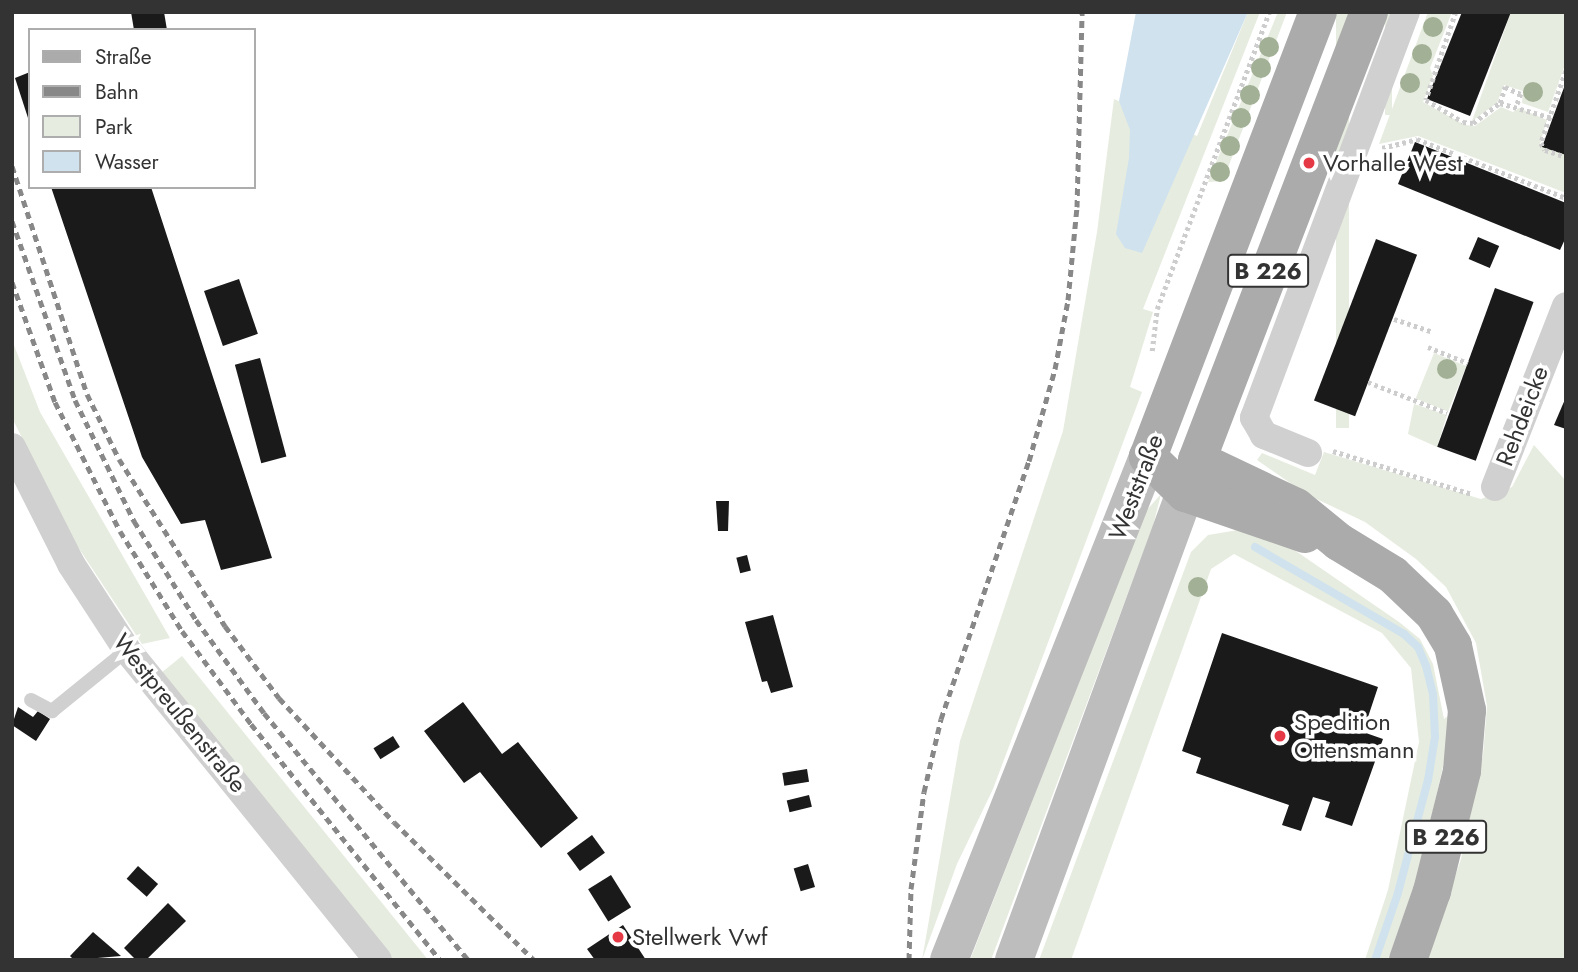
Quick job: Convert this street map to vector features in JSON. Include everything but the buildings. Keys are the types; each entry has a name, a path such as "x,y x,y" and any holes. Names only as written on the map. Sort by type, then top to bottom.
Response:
{"main road":[{"name":"Weststraße","path":"1148,457 1318,12"},
{"name":"Weststraße","path":"1191,477 1369,12"},
{"name":"B 226","path":"1148,457 1191,477 1296,507 1339,542 1393,575 1434,614 1453,646 1467,710 1462,771 1448,832 1408,960"}],"street":[{"path":"1308,453 1264,435 1254,418 1406,12"},
{"name":"Rehdeicke","path":"1495,487 1564,315"},
{"path":"1243,337 1291,320"},
{"name":"Westpreußenstraße","path":"12,447 71,564 127,650 378,960"},
{"name":"Weststraße","path":"949,960 1148,457"},
{"name":"Weststraße","path":"1014,960 1191,477"}],"lane":[{"path":"31,700 52,711 127,650"}],"path":[{"path":"1151,358 1157,309 1269,12"},
{"path":"1456,12 1426,100 1447,111 1450,117 1473,123 1500,103 1506,88 1521,94 1517,105"},
{"path":"1566,71 1541,147 1566,157"},
{"path":"1500,103 1517,105 1551,117"},
{"path":"1371,144 1381,148 1417,139 1566,198"},
{"path":"1171,271 1181,275"},
{"path":"1394,319 1433,332"},
{"path":"1428,347 1468,363"},
{"path":"1368,382 1447,413"},
{"path":"1308,453 1319,448 1363,457 1470,494 1485,494 1495,487"}],"green space":[{"path":"1248,12 1260,12 1143,309 1153,312 1130,387 1142,392 993,789 957,864 922,960 960,741 1063,431 1097,232 1114,99 1197,136"},
{"path":"1278,12 1287,12 1223,181 1208,182"},
{"path":"1336,12 1349,12 1349,428 1336,428"},
{"path":"1385,12 1392,12 1392,115 1385,115"},
{"path":"1428,12 1452,12 1430,68 1433,76 1423,102 1465,125 1475,126 1501,107 1513,112 1519,108 1547,120 1540,144 1566,155 1566,193 1418,136 1379,144"},
{"path":"1511,12 1566,12 1566,62 1548,112 1522,103 1523,91 1504,85 1497,103 1472,121"},
{"path":"12,340 40,412 170,638 142,644 76,544 12,418"},
{"path":"1434,353 1466,366 1448,412 1416,398"},
{"path":"1414,404 1447,415 1437,447 1408,434"},
{"path":"1534,445 1566,481 1566,960 1427,960 1461,859 1483,755 1487,706 1476,643 1446,587 1416,559 1365,522 1306,494 1257,460 1262,453 1315,475 1324,452 1481,499 1512,487"},
{"path":"1161,494 1153,526 991,960 970,960 1146,511"},
{"path":"1238,530 1290,547 1420,639 1433,664 1444,719 1448,716 1448,745 1419,871 1388,960 1365,960 1388,890 1419,742 1411,668 1382,633 1234,554 1211,569 1071,960 1039,960 1191,552 1208,535"},
{"path":"182,656 427,958 391,960 159,674"}],"water":[{"path":"1136,12 1248,12 1142,253 1125,248 1116,234 1129,158 1130,130 1119,101"}],"waterway":[{"path":"1255,547 1404,634 1418,647 1426,666 1433,694 1435,737 1428,780 1398,893 1375,960"}],"railway":[{"path":"909,960 911,889 924,792 941,719 1029,461 1055,369 1068,300 1077,207 1082,12"},
{"path":"12,166 87,394 119,459 225,626 279,698 394,822 534,960"},
{"path":"12,221 75,400 134,521 196,620 264,713 468,960"},
{"path":"12,282 55,402 120,531 182,631 251,724 440,960"}],"place":[{"name":"Vorhalle West","path":"1309,163"},
{"name":"Spedition Ottensmann","path":"1280,736"},
{"name":"Stellwerk Vwf","path":"618,937"}]}
